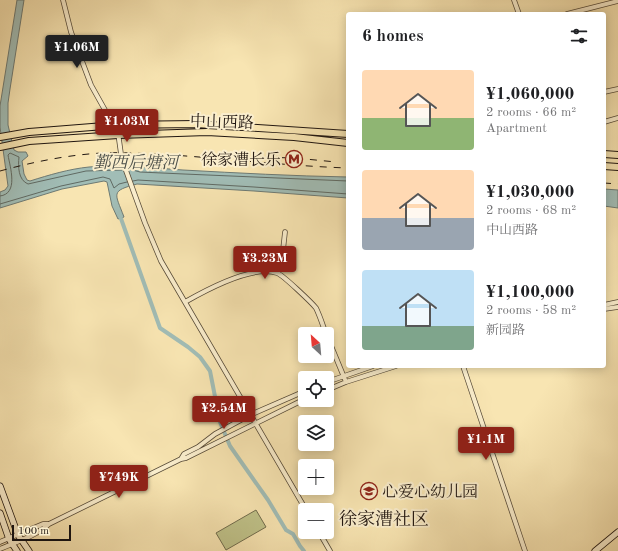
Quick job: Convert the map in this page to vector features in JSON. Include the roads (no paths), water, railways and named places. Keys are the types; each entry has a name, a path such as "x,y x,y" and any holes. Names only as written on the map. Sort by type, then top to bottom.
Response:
{"main road":[{"name":"中山西路","path":"0,137 29,132 117,125 196,124 346,134"},
{"name":"中山西路","path":"0,146 29,141 118,135 207,132 294,137 346,143"},
{"path":"606,154 618,155"},
{"path":"606,166 618,167"}],"street":[{"path":"63,0 71,32 91,86 110,119 117,125 124,165 145,223 161,261 302,503"},
{"path":"514,0 518,12"},
{"path":"576,12 618,1"},
{"path":"606,92 618,89"},
{"path":"606,121 618,118"},
{"path":"278,273 285,232"},
{"path":"185,302 228,280 263,271 278,273 315,308 323,327"},
{"path":"606,305 618,302"},
{"path":"606,309 618,306"},
{"path":"334,353 346,382"},
{"path":"334,379 367,368"},
{"path":"334,387 390,368"},
{"path":"464,368 525,551"},
{"path":"181,459 184,454 215,434 298,394"},
{"path":"0,542 9,538 20,537 44,528 49,524 298,402"},
{"path":"0,486 20,537 30,551"},
{"path":"0,514 9,538 17,551"},
{"path":"595,551 618,532"},
{"path":"0,549 12,544 20,537"},
{"path":"323,539 330,551"}],"water":[{"path":"17,0 24,0 8,103 8,125 14,150 18,152 26,152 28,156 22,161 24,174 27,180 30,181 59,172 101,166 346,177 346,198 137,184 122,189 117,194 118,203 124,217 118,219 112,206 107,182 104,181 62,189 0,208 0,192 5,190 8,186 0,127 0,106"},
{"path":"606,189 618,190 618,208 606,206"}],"waterway":[{"path":"119,213 160,328 200,357 210,371 220,422 230,446 268,500 286,530 293,534 304,551"}],"railway":[{"path":"0,171 63,157 111,153 172,155 304,166 346,168"},
{"path":"254,157 295,158 336,162"},
{"path":"606,183 618,184"}],"place":[{"name":"徐家漕长乐","path":"294,159"},
{"name":"心爱心幼儿园","path":"369,491"}],"district":[{"name":"徐家漕社区","path":"384,519"}],"water label":[{"name":"鄞西后塘河","path":"136,162"}]}
